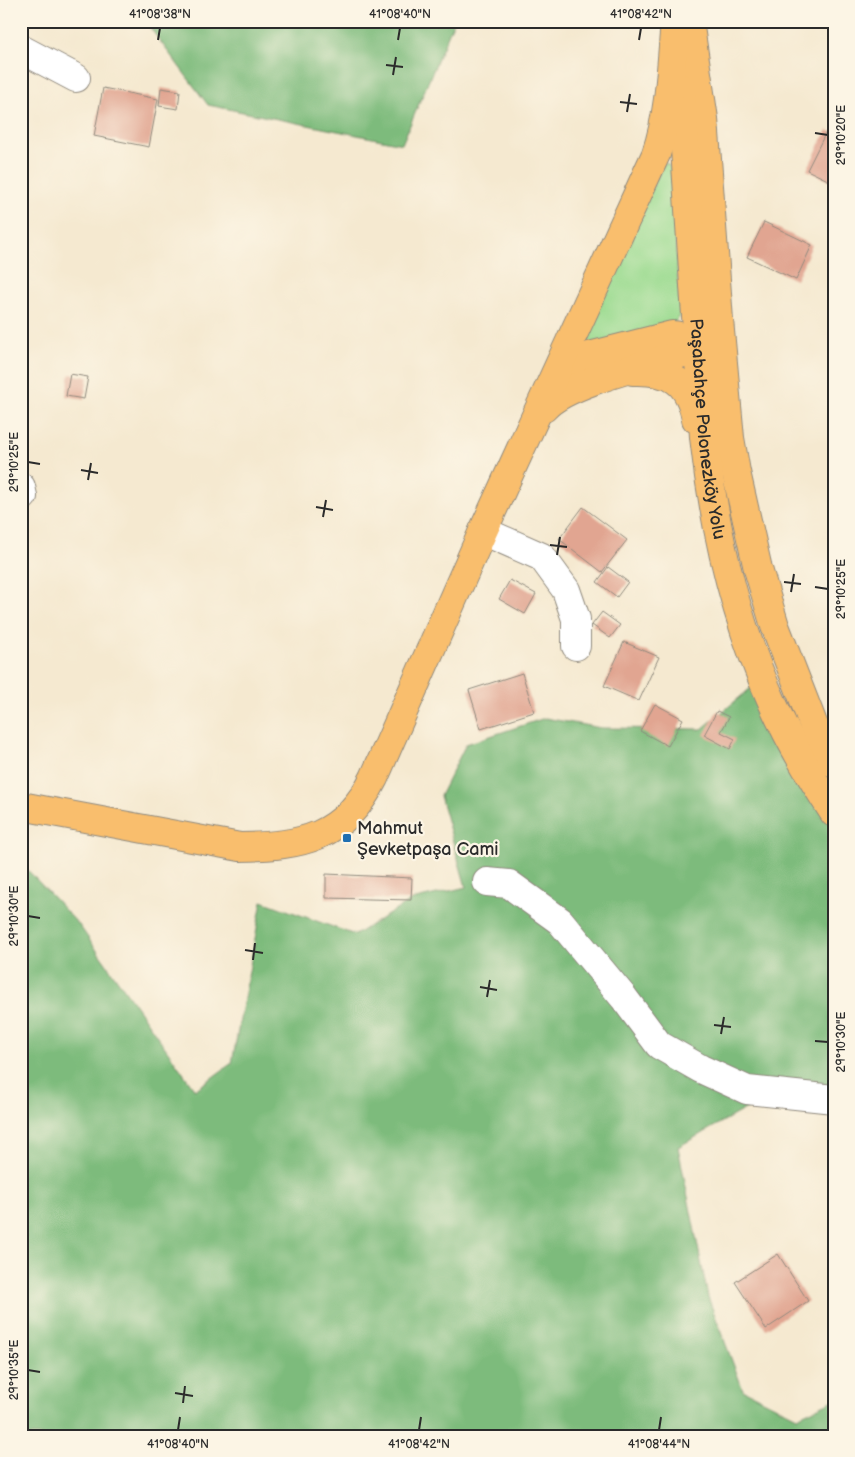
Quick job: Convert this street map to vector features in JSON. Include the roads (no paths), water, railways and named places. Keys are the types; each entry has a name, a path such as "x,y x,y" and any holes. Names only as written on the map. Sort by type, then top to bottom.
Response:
{"main road":[{"name":"Paşabahçe Polonezköy Yolu","path":"676,21 704,437 710,488 718,530 731,582 758,667 773,704 791,740 834,813"},
{"path":"21,806 240,847 273,846 308,840 354,811 365,797 371,784 483,531 656,154 663,133 676,21"},
{"name":"Paşabahçe Polonezköy Yolu","path":"689,21 704,120 719,320 730,438 736,472 760,577 775,626 814,726 834,763"},
{"path":"533,421 547,404 562,393 698,348 714,336 718,330 719,320"},
{"path":"533,421 554,384 564,371 576,362 589,356 672,335 680,335 690,340 713,363 720,374 727,394"},
{"path":"622,372 653,371 668,376 680,384 689,395 694,408 710,488"}],"street":[{"path":"21,48 76,78"},
{"path":"21,487 23,496 21,498"},
{"path":"483,531 542,557 566,590 576,619 576,646"},
{"path":"487,882 509,884 560,921 624,998 659,1045 747,1090 834,1099"}],"place":[{"name":"Mahmut Şevketpaşa Cami","path":"347,838"}]}
